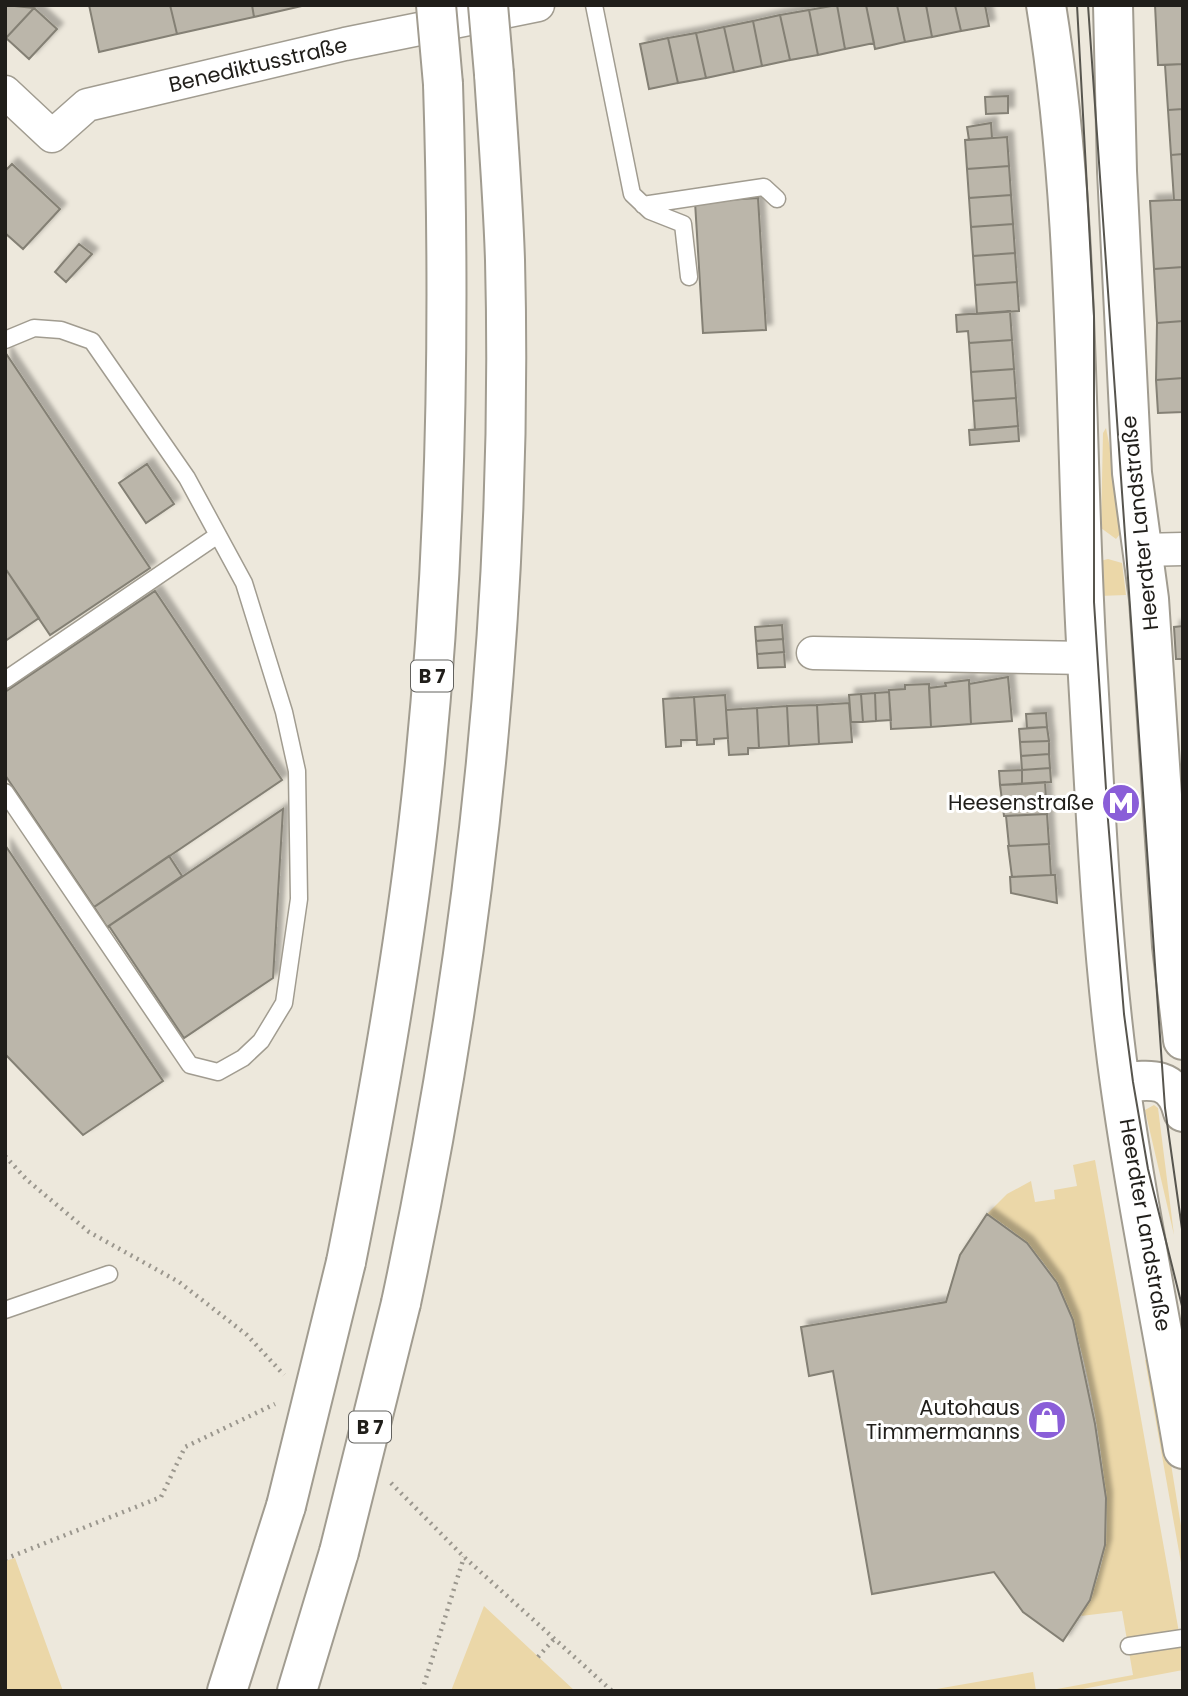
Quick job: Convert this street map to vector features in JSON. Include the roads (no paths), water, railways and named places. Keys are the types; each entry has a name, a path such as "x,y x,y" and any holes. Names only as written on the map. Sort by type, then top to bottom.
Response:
{"main road":[{"name":"Heerdter Landstraße","path":"1046,5 1063,129 1087,658 1108,981 1120,1083 1183,1449"},
{"name":"Heerdter Landstraße","path":"1114,5 1113,80 1132,473 1150,614 1172,946 1183,1040"},
{"name":"B 7","path":"297,1691 340,1552 401,1303 430,1164 457,1005 477,851 495,661 504,463 505,261 494,74 462,10"},
{"name":"B 7","path":"227,1691 286,1506 346,1262 375,1117 398,979 418,826 436,637 449,265 443,84 462,10"},
{"path":"1083,549 1141,550"},
{"path":"1120,1083 1163,1082 1173,1088 1183,1112"}],"street":[{"name":"Benediktusstraße","path":"5,92 52,136 87,105 345,44 462,10 538,5"},
{"path":"1141,550 1183,549"},
{"path":"813,653 1087,658"}],"lane":[{"path":"594,5 632,194 650,211 683,224 689,278"},
{"path":"643,205 764,187 777,199"},
{"path":"5,340 34,328 61,330 92,341 187,478 244,583 284,712 298,771 299,899 284,1003 261,1041 243,1058 218,1072 190,1065 5,792"},
{"path":"5,680 218,535"},
{"path":"5,1310 109,1274"},
{"path":"1129,1646 1183,1638"}],"tram line":[{"path":"1077,5 1094,316 1094,602 1108,820 1124,1014 1133,1082 1148,1169 1183,1310"},
{"path":"1088,5 1165,1108 1183,1236"}],"place":[{"name":"Heesenstraße","path":"1121,803"},
{"name":"Autohaus Timmermanns","path":"1047,1420"}]}
